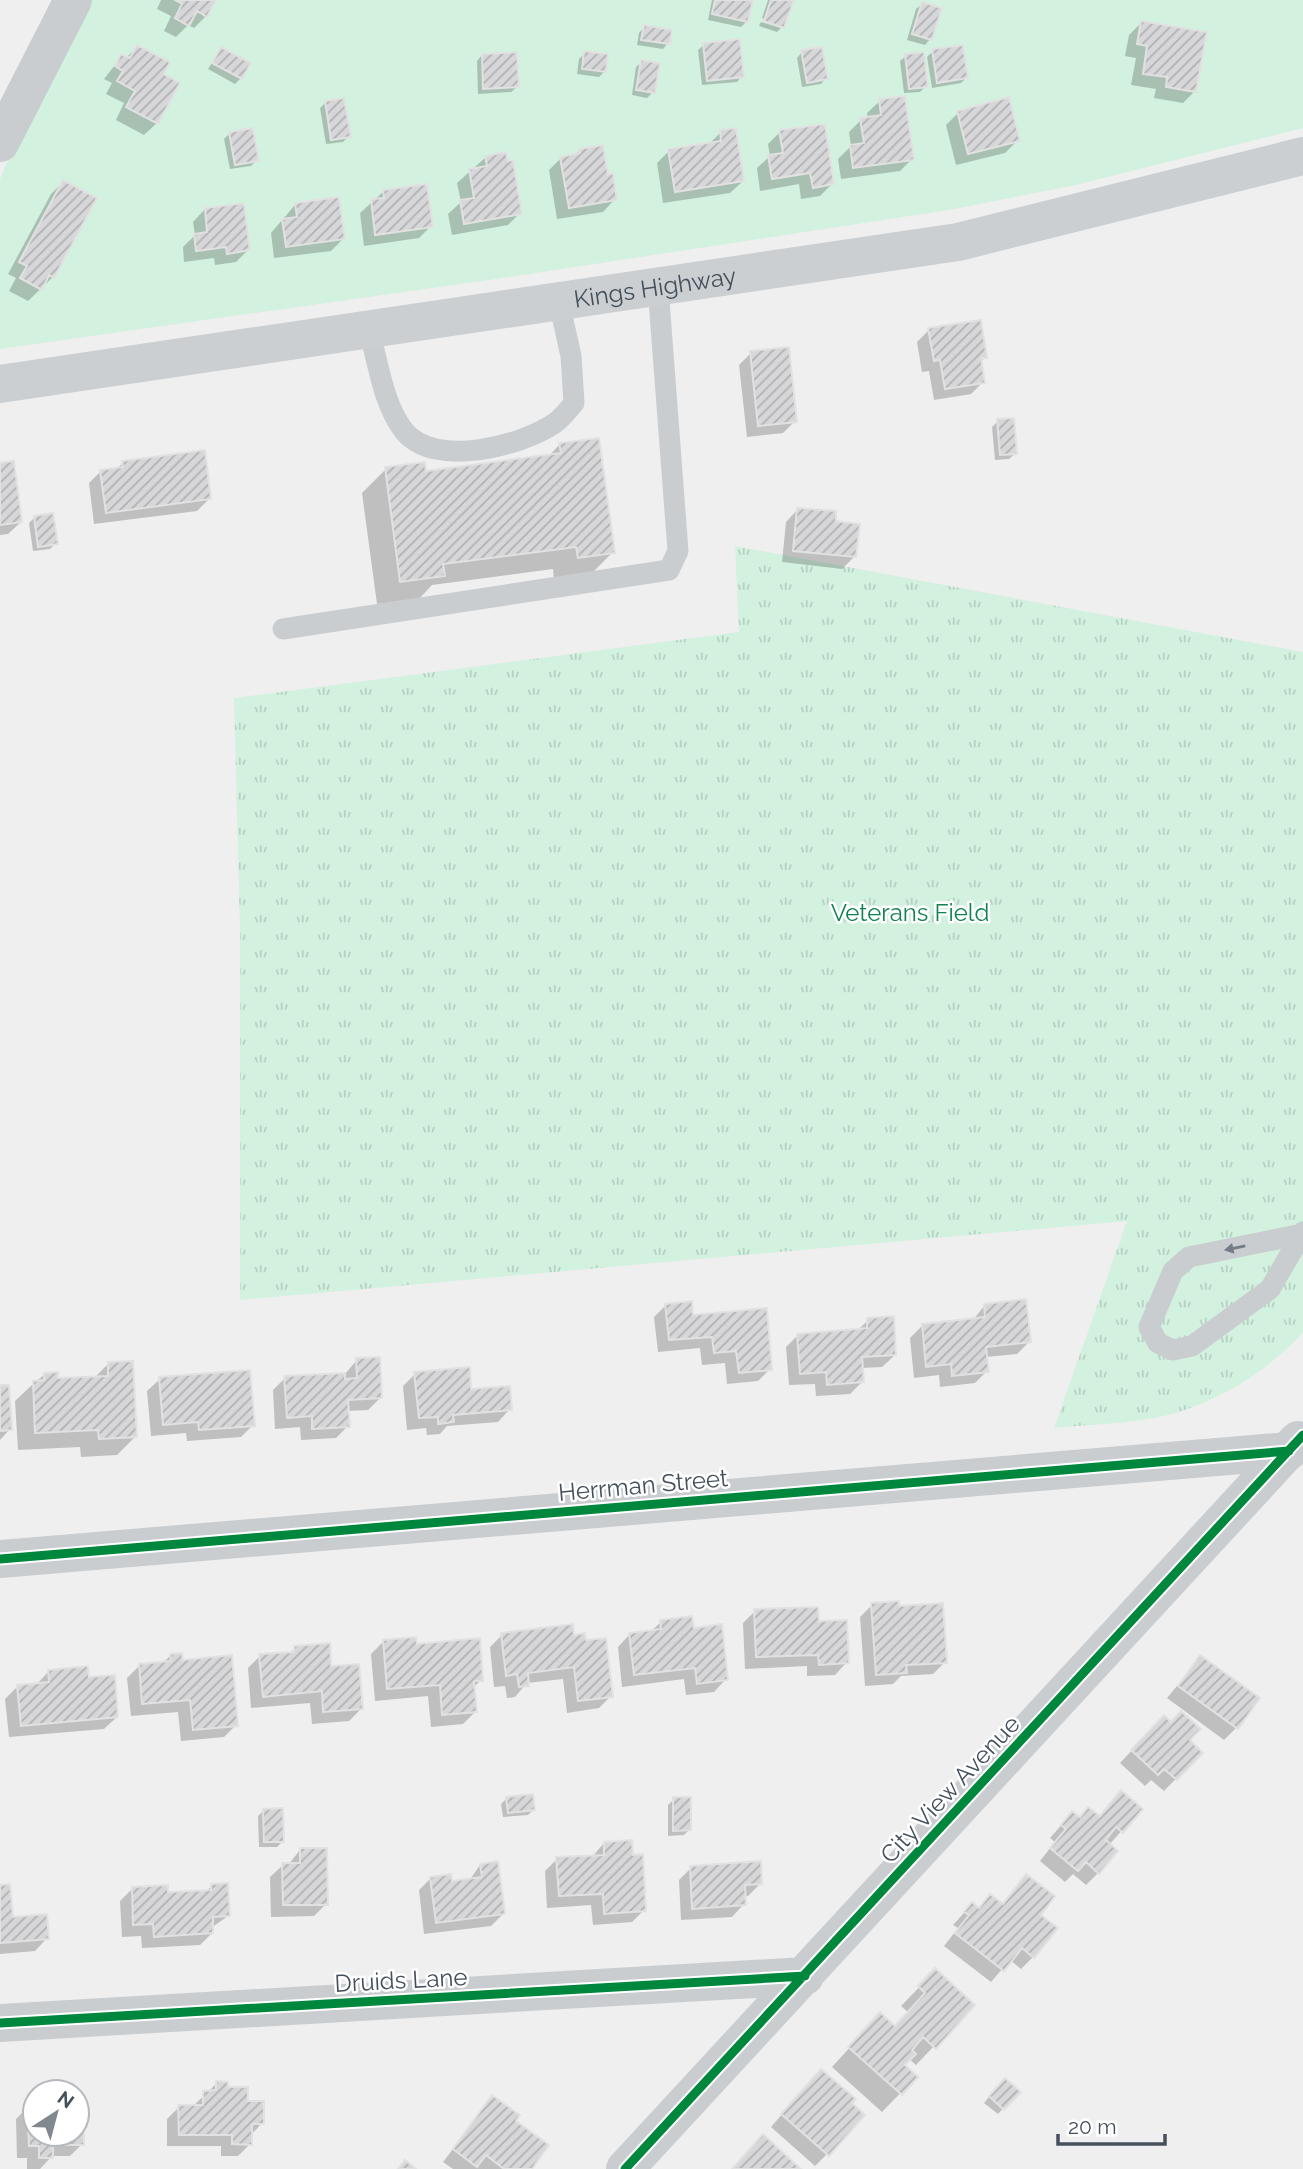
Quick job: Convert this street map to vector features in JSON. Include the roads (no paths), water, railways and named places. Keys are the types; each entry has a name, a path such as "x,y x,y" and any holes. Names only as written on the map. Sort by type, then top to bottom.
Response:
{"main road":[{"name":"Kings Highway","path":"0,384 958,242 1303,156"}],"street":[{"path":"0,143 74,0"},
{"name":"Herrman Street","path":"0,1559 1296,1443"},
{"name":"City View Avenue","path":"625,2169 1296,1443"},
{"name":"Druids Lane","path":"0,2023 805,1976"}],"lane":[{"path":"284,629 669,570 678,551 658,287"},
{"path":"369,330 393,413 406,433 426,446 453,452 530,437 557,422 573,403 571,356 559,302"},
{"path":"1302,1233 1270,1289 1192,1346 1172,1350 1157,1343 1149,1327 1173,1272 1189,1257 1302,1233"}],"park label":[{"name":"Veterans Field","path":"910,912"}]}
